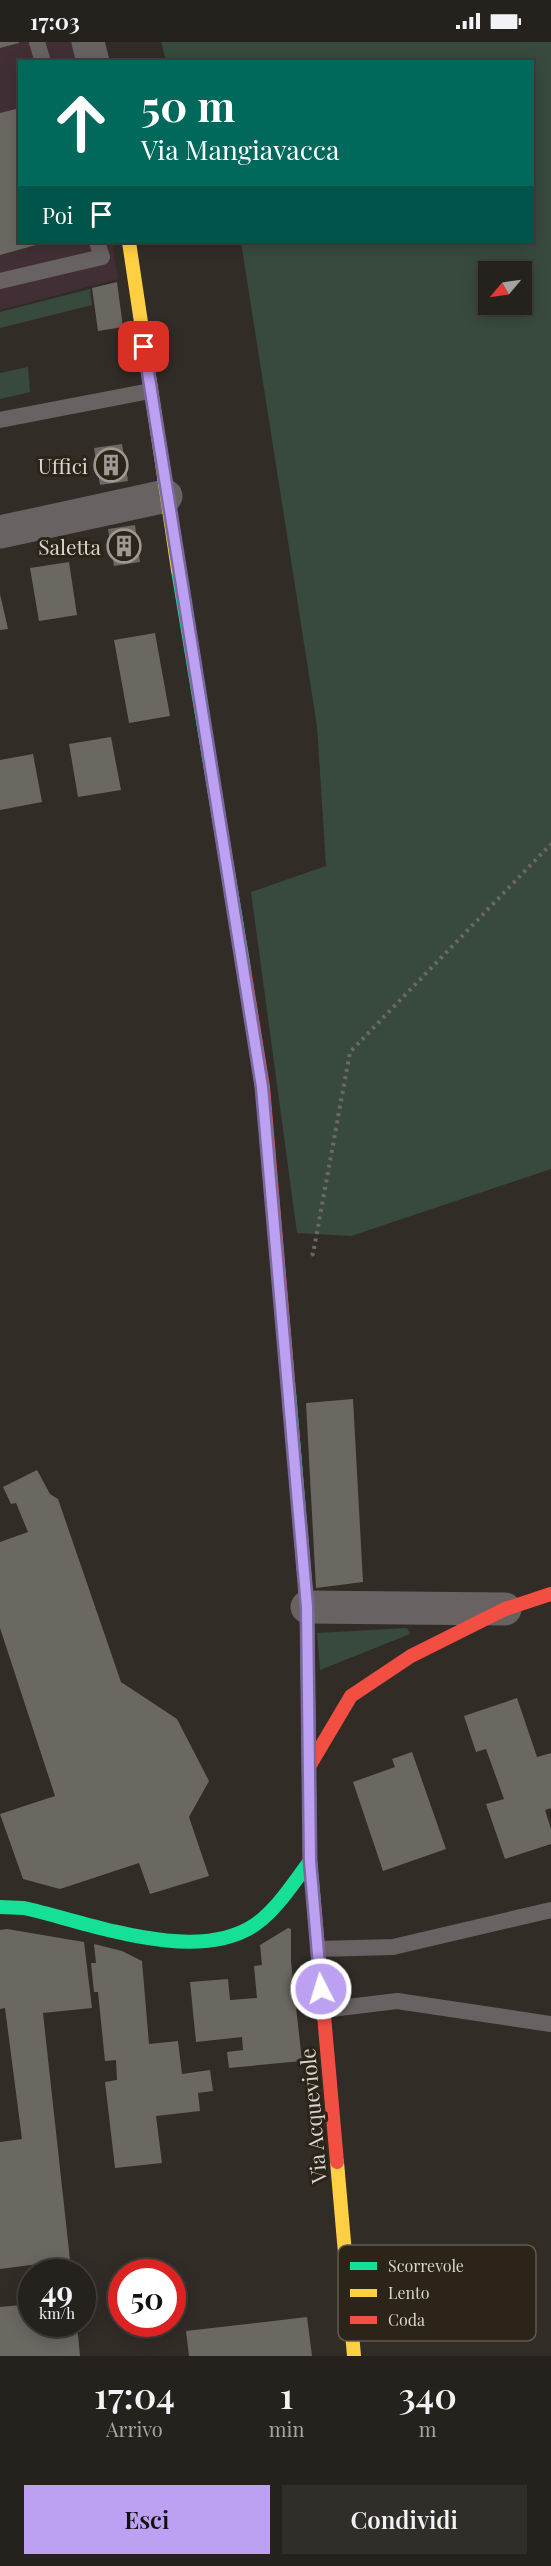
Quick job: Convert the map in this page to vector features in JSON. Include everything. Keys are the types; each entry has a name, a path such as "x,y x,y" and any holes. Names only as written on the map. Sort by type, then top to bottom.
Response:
{"street":[{"path":"88,42 92,60"},
{"name":"Via Acqueviole","path":"129,243 166,496 262,1087 307,1607 310,1861 344,2245"},
{"path":"0,532 166,496"},
{"path":"310,1765 351,1696 411,1656 505,1609 551,1594"},
{"path":"307,1607 505,1609"},
{"path":"0,1907 172,1940 216,1940 230,1937 256,1924 275,1905 310,1861"},
{"name":"Via Acqueviole","path":"353,2341 354,2356"}],"lane":[{"path":"37,42 42,60"},
{"path":"0,281 102,257 97,243"},
{"path":"0,420 150,391"},
{"path":"318,1949 393,1947 551,1910"},
{"path":"323,2010 397,2001 551,2024"}],"path":[{"path":"278,1272 313,1254 350,1052 551,844"}],"shaded area":[{"path":"0,42 72,42 77,60 18,60 18,243 112,243 118,279 0,310"}],"green space":[{"path":"161,42 551,42 551,1169 351,1236 297,1233 251,892 326,866 317,726 241,243 534,243 534,60 166,60"},
{"path":"90,289 92,305 0,328 0,312"},
{"path":"28,367 30,392 0,399 0,373"},
{"path":"407,1628 410,1634 320,1670 317,1633"}],"building":[{"path":"0,42 19,42 19,43 0,48"},
{"path":"18,108 18,243 43,243 0,255 0,113"},
{"path":"117,282 123,327 98,331 92,288"},
{"name":"Uffici","path":"122,444 128,481 100,485 94,448"},
{"name":"Saletta","path":"135,525 140,562 114,566 108,529"},
{"path":"69,562 77,615 39,621 30,568"},
{"path":"0,594 8,629 0,630"},
{"path":"155,633 170,716 129,723 114,640"},
{"path":"111,737 121,790 78,797 69,744"},
{"path":"33,754 42,802 0,810 0,760"},
{"path":"353,1399 363,1582 316,1588 306,1403"},
{"path":"37,1470 50,1494 58,1499 121,1682 177,1719 209,1781 189,1817 209,1876 150,1894 139,1863 60,1889 23,1879 0,1814 55,1796 0,1628 0,1542 28,1532 16,1503 11,1504 3,1487"},
{"path":"517,1698 537,1757 551,1753 551,1808 545,1810 551,1829 551,1844 505,1859 486,1804 504,1799 486,1749 476,1752 464,1716"},
{"path":"412,1752 446,1849 383,1871 353,1782 395,1767 392,1759"},
{"path":"288,1928 291,1929 291,1962 302,2061 229,2068 227,2052 243,2050 242,2037 196,2042 190,1982 228,1979 230,2000 257,1998 254,1966 262,1965 260,1945"},
{"path":"7,1929 84,1942 92,2008 43,2013 70,2259 18,2259 18,2267 0,2269 0,2142 22,2139 5,2008 0,2009 0,1930"},
{"path":"94,1944 122,1951 142,1961 149,2044 178,2041 182,2074 210,2070 213,2091 198,2093 200,2111 156,2116 162,2163 115,2168 105,2082 117,2080 116,2060 105,2061 98,1992 94,1992 91,1963 96,1963"},
{"path":"18,2305 18,2337 78,2337 80,2356 0,2356 0,2307"},
{"path":"307,2317 312,2356 189,2356 186,2331"}],"traffic: fast":[{"path":"178,570 244,969"},
{"path":"289,1392 307,1607 310,1861 314,1903"},
{"path":"0,1907 24,1908 142,1937 173,1941 203,1941 231,1936 256,1924 279,1903 310,1861"}],"traffic: slow":[{"path":"129,243 178,570"},
{"path":"337,2162 344,2245"},
{"path":"353,2341 354,2356"}],"traffic: jam":[{"path":"244,969 263,1087 289,1392"},
{"path":"310,1765 351,1696 411,1656 505,1609 551,1594"},
{"path":"314,1903 337,2162"}],"place":[{"name":"Uffici","path":"111,465"},
{"name":"Saletta","path":"124,546"}],"route":[{"path":"144,347 262,1087 307,1607 310,1861 321,1989"}]}
